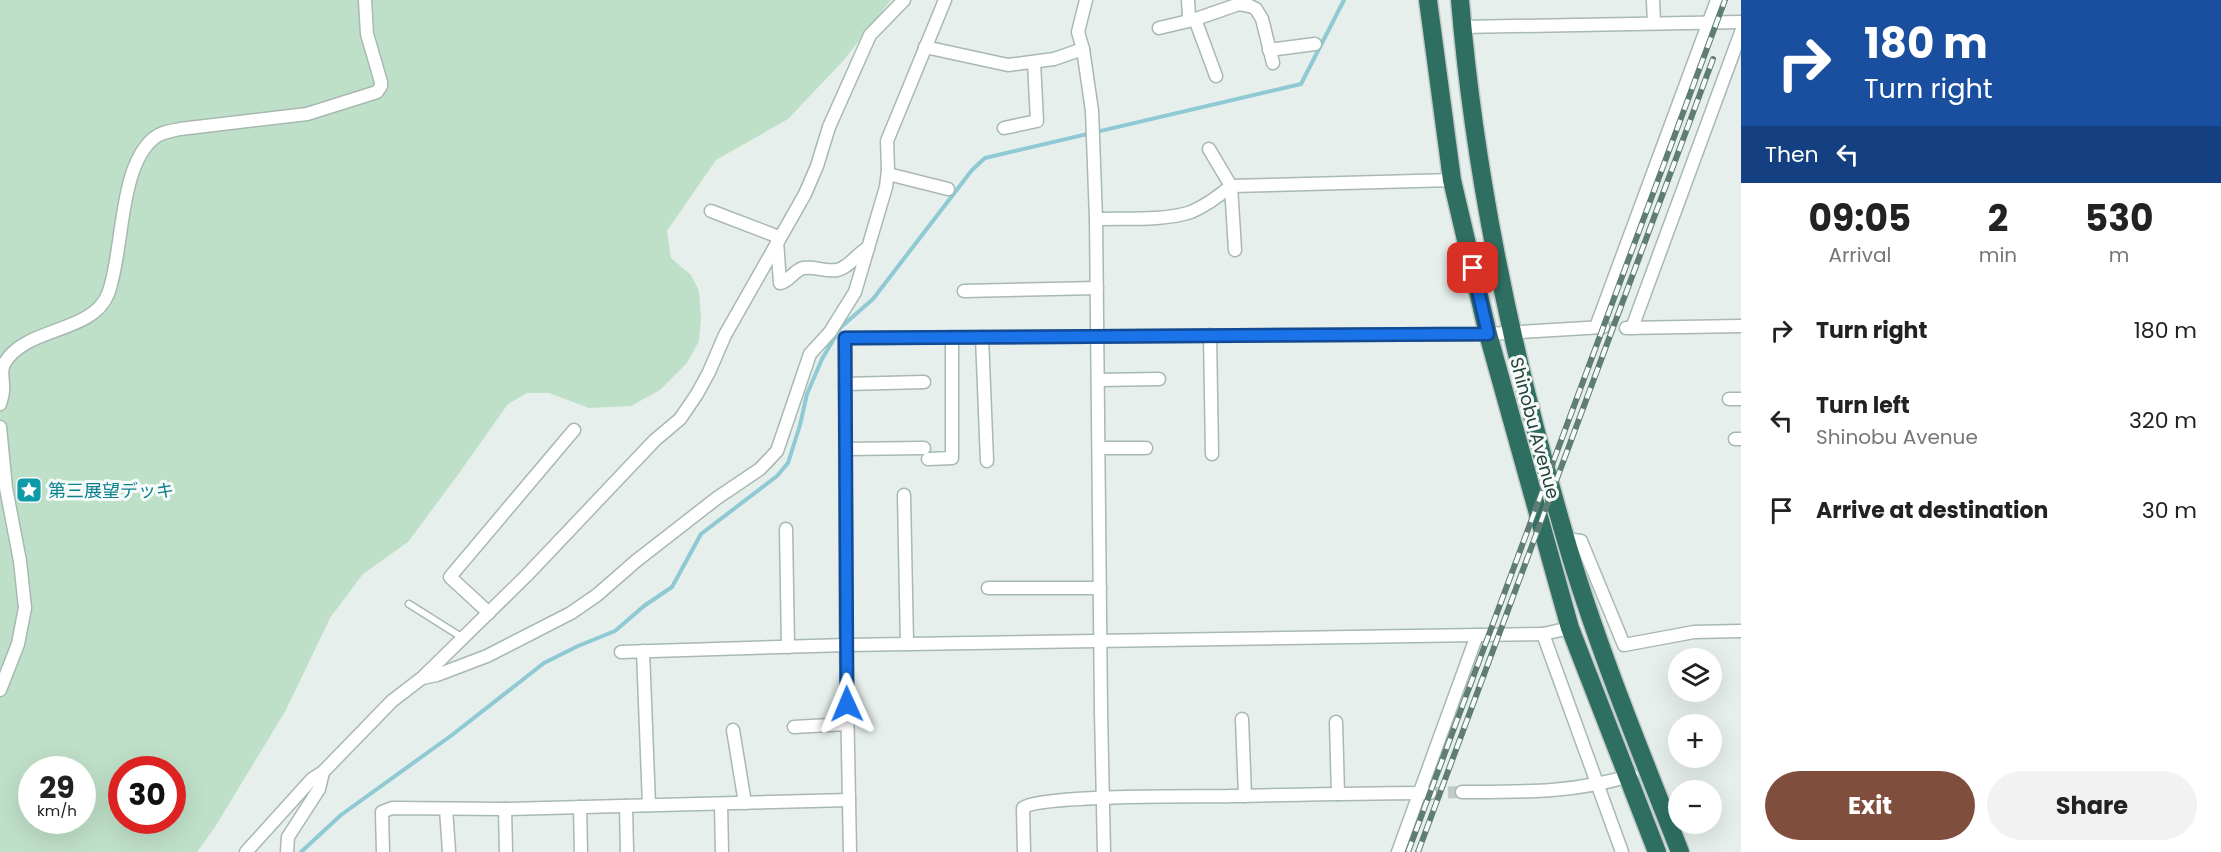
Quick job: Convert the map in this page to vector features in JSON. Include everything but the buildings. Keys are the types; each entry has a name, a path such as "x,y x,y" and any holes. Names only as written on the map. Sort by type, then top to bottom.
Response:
{"highway":[{"name":"Shinobu Avenue","path":"1428,0 1452,180 1488,334 1570,628 1657,852"},
{"name":"Shinobu Avenue","path":"1460,0 1475,138 1489,218 1512,333 1565,539 1604,655 1680,852"}],"street":[{"path":"0,405 3,369 14,352 27,343 96,312 105,301 114,277 130,178 152,139 165,132 180,129 307,114 377,92 381,82 367,34 364,0"},
{"path":"246,852 312,779 323,772 392,701 422,678 489,613 654,440 680,418 698,394 710,372 724,334 805,194 817,166 829,127 870,35 904,0"},
{"path":"422,678 437,675 487,656 570,614 597,595 636,561 717,498 760,469 777,451 810,354 830,332 855,292 888,174 887,141 945,0"},
{"path":"1086,0 1078,32 1083,49 1092,111 1096,219 1104,852"},
{"path":"1188,0 1189,16 1196,22 1216,76"},
{"path":"1653,0 1653,23"},
{"path":"830,332 845,338 1488,334 1600,327 1717,0"},
{"path":"1159,28 1193,20 1239,2 1259,12 1271,57 1315,44"},
{"path":"1462,27 1741,22"},
{"path":"1741,32 1628,328 1741,326"},
{"path":"925,47 997,64 1054,59 1083,49"},
{"path":"1004,128 1037,122 1034,62"},
{"path":"1209,149 1231,186 1235,250"},
{"path":"888,174 948,189"},
{"path":"1096,219 1169,216 1191,212 1218,197 1231,186 1452,180"},
{"path":"711,212 778,239"},
{"path":"778,239 780,283 785,282 795,271 803,268 835,270 844,268 860,252 868,248"},
{"path":"964,291 1098,288"},
{"path":"1210,335 1212,454"},
{"path":"846,449 926,453 952,458 952,337"},
{"path":"982,337 987,462"},
{"path":"845,338 846,645 850,852"},
{"path":"1098,380 1159,380"},
{"path":"845,384 924,382"},
{"path":"0,427 6,488 20,561 25,608 18,644 0,690"},
{"path":"489,613 450,577 574,430"},
{"path":"1099,448 1146,448"},
{"path":"904,495 906,644"},
{"path":"786,529 788,647"},
{"path":"1565,539 1581,541 1624,645 1694,632 1741,631"},
{"path":"988,588 1100,588"},
{"path":"621,652 846,645 1544,634 1570,628"},
{"path":"1544,634 1622,852"},
{"path":"1398,852 1425,793 1477,635"},
{"path":"643,651 649,805"},
{"path":"1242,719 1245,796"},
{"path":"1336,722 1338,794"},
{"path":"794,727 847,724"},
{"path":"733,730 745,803"},
{"path":"1462,792 1539,791 1598,784 1648,770"},
{"path":"287,852 288,837 319,789 323,772"},
{"path":"1024,852 1023,808 1027,805 1104,798 1425,793"},
{"path":"383,852 382,812 392,808 505,810 849,800"},
{"path":"721,804 722,852"},
{"path":"626,806 627,852"},
{"path":"580,807 581,852"},
{"path":"446,809 449,851"},
{"path":"505,810 507,852"}],"lane":[{"path":"409,604 463,638"}],"green space":[{"path":"0,0 891,0 843,61 788,119 716,160 667,231 671,258 691,275 699,291 701,319 699,341 687,363 660,390 631,406 589,408 549,393 527,393 508,404 408,542 363,574 330,618 286,710 215,827 197,852 0,852"}],"waterway":[{"path":"301,852 341,815 452,735 544,663 615,631 644,606 672,587 701,534 777,476 788,463 807,394 822,359 841,327 873,299 972,170 985,158 1301,84 1344,0"}],"tunnel":[{"path":"1603,327 1624,328"},
{"path":"1430,793 1462,792"}],"railway":[{"path":"1408,852 1725,0"},
{"path":"1418,852 1713,59"}],"place":[{"name":"第三展望デッキ","path":"29,490"}],"route":[{"path":"847,704 845,338 1488,334 1473,268"}]}
